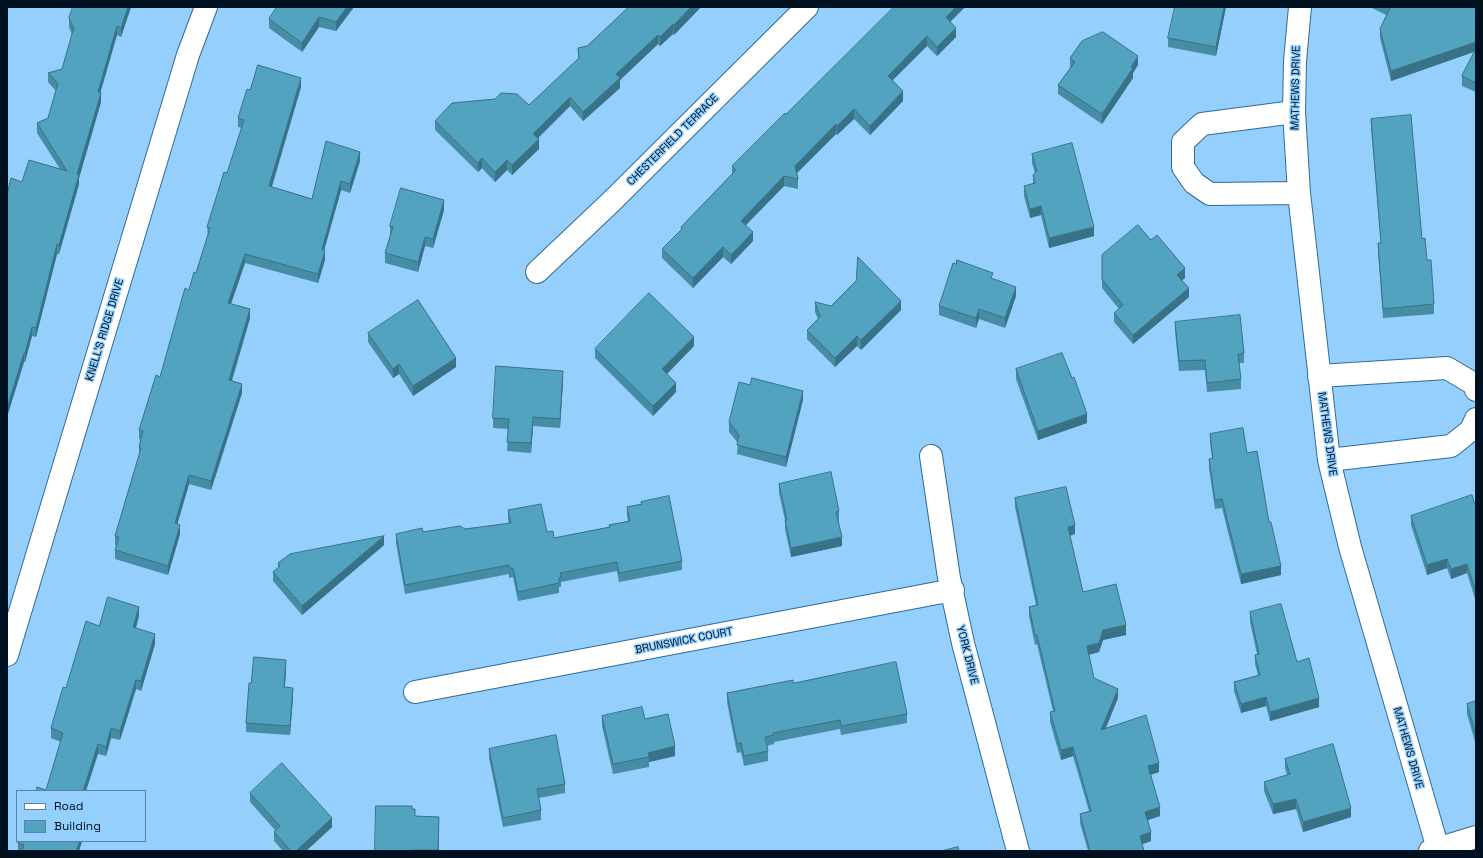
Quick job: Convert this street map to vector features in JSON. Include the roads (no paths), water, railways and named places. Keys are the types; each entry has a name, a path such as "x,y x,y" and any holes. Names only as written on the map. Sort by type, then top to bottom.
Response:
{"street":[{"name":"KNELL'S RIDGE DRIVE","path":"7,655 188,55 206,7"},
{"name":"CHESTERFIELD TERRACE","path":"538,272 613,200 807,7"},
{"name":"MATHEWS DRIVE","path":"1300,7 1295,61 1294,112 1300,192 1329,460 1350,547 1434,850"},
{"path":"1294,112 1202,124 1183,142 1183,167 1194,183 1210,194 1300,192"},
{"path":"1319,376 1447,368 1474,384 1476,390"},
{"path":"1329,460 1452,446 1471,430 1476,419"},
{"name":"YORK DRIVE","path":"931,456 949,578 953,590 963,643 1018,851"},
{"name":"BRUNSWICK COURT","path":"415,692 953,590"},
{"path":"1434,850 1476,837"}]}
